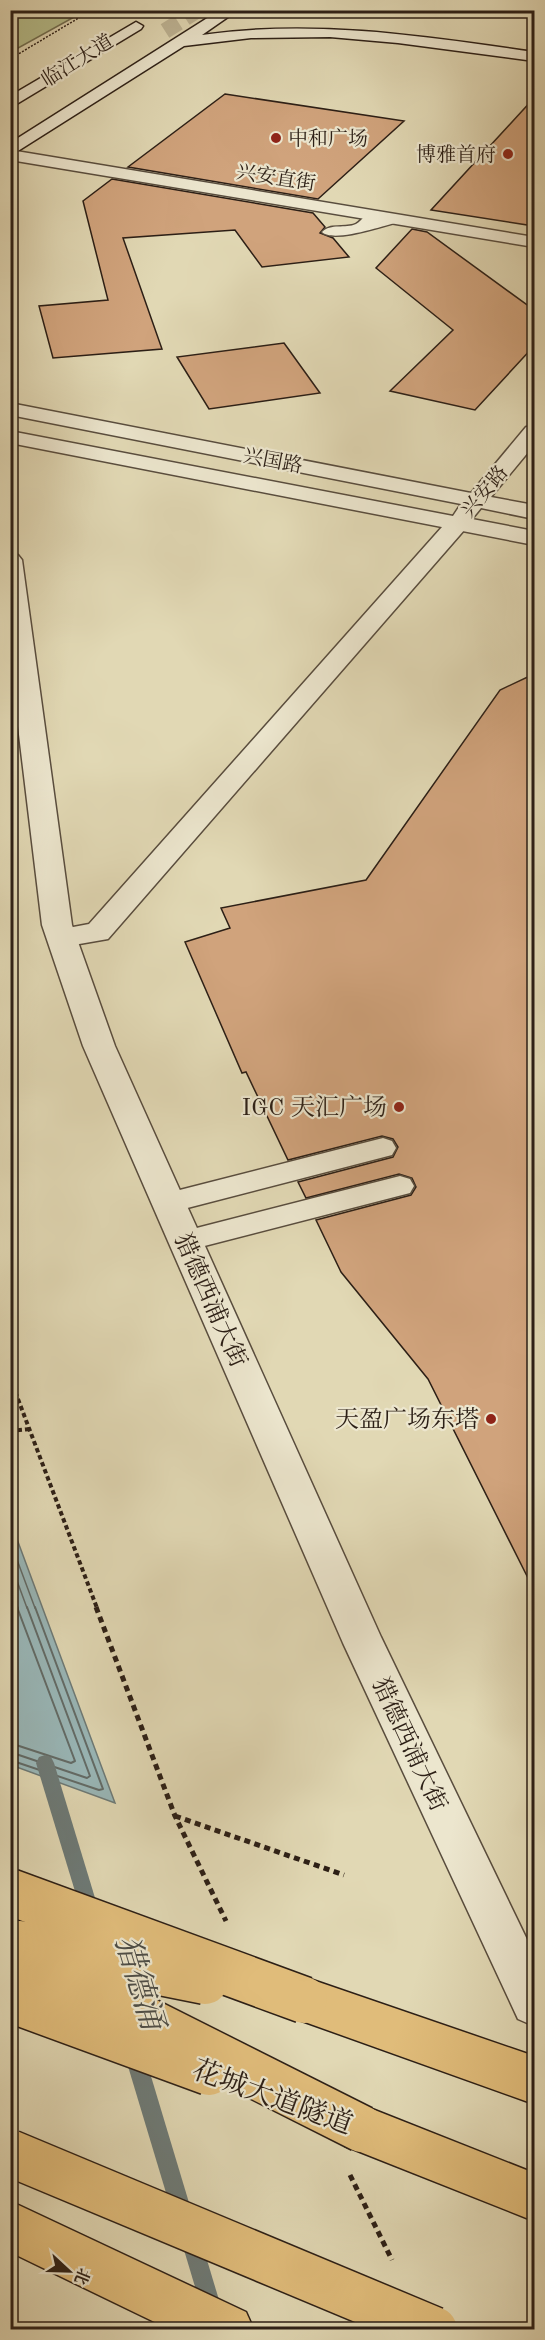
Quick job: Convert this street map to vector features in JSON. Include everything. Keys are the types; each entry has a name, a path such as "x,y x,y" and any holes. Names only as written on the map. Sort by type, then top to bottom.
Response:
{"highway":[{"path":"10,1892 304,2000 534,2080"},
{"path":"10,1942 304,2000"},
{"path":"10,1952 355,2149"},
{"name":"花城大道隧道","path":"10,1999 355,2149 534,2197"},
{"path":"10,2153 434,2330"},
{"path":"10,2226 228,2330"}],"street":[{"path":"10,153 227,12"},
{"path":"120,18 136,18"},
{"name":"临江大道","path":"10,103 136,18"},
{"path":"357,18 351,25 353,29 363,34"},
{"path":"184,42 260,33 363,34 534,57"},
{"name":"兴安直街","path":"10,153 366,222 393,219 534,242"},
{"name":"兴国路","path":"10,409 534,512"},
{"name":"兴安路","path":"62,938 98,932 458,523 534,432"},
{"name":"兴国路","path":"10,437 534,538"},
{"name":"猎德西浦大街","path":"10,560 56,915 99,1046 363,1643 534,2003"}],"lane":[{"path":"329,232 366,222"},
{"path":"168,1203 383,1148"},
{"path":"185,1241 400,1186"}],"path":[{"path":"10,59 92,10"},
{"path":"10,1378 175,1816 227,1923"},
{"path":"10,1431 31,1430"},
{"path":"175,1816 344,1875"},
{"path":"355,2149 394,2265"}],"green space":[{"path":"11,10 85,10 85,11 11,52"}],"water":[{"path":"11,1523 115,1803 11,1765"}],"building":[{"name":"中和广场","path":"225,94 404,121 318,199 128,167"},
{"name":"博雅首府","path":"534,98 534,226 431,210"},
{"path":"112,179 313,213 325,227 320,233 333,238 349,257 262,267 235,230 123,238 162,349 53,358 39,306 108,300 83,201"},
{"path":"412,229 427,232 534,310 534,346 475,410 390,391 453,330 376,268"},
{"path":"284,343 320,393 209,409 177,357"},
{"name":"IGC 天汇广场","path":"534,674 534,1590 428,1379 341,1272 316,1220 411,1195 416,1187 412,1178 399,1174 306,1198 298,1182 393,1157 398,1147 393,1139 382,1136 288,1160 246,1072 242,1073 185,942 230,928 221,908 366,880 500,690"}],"waterway":[{"name":"猎德涌","path":"45,1763 90,1911"},
{"name":"猎德涌","path":"134,2053 183,2216"},
{"name":"猎德涌","path":"191,2240 212,2310"}],"tunnel":[{"path":"165,31 198,10"}],"place":[{"name":"中和广场","path":"276,138"},
{"name":"博雅首府","path":"508,154"},
{"name":"IGC 天汇广场","path":"399,1107"},
{"name":"天盈广场东塔","path":"491,1419"}]}
